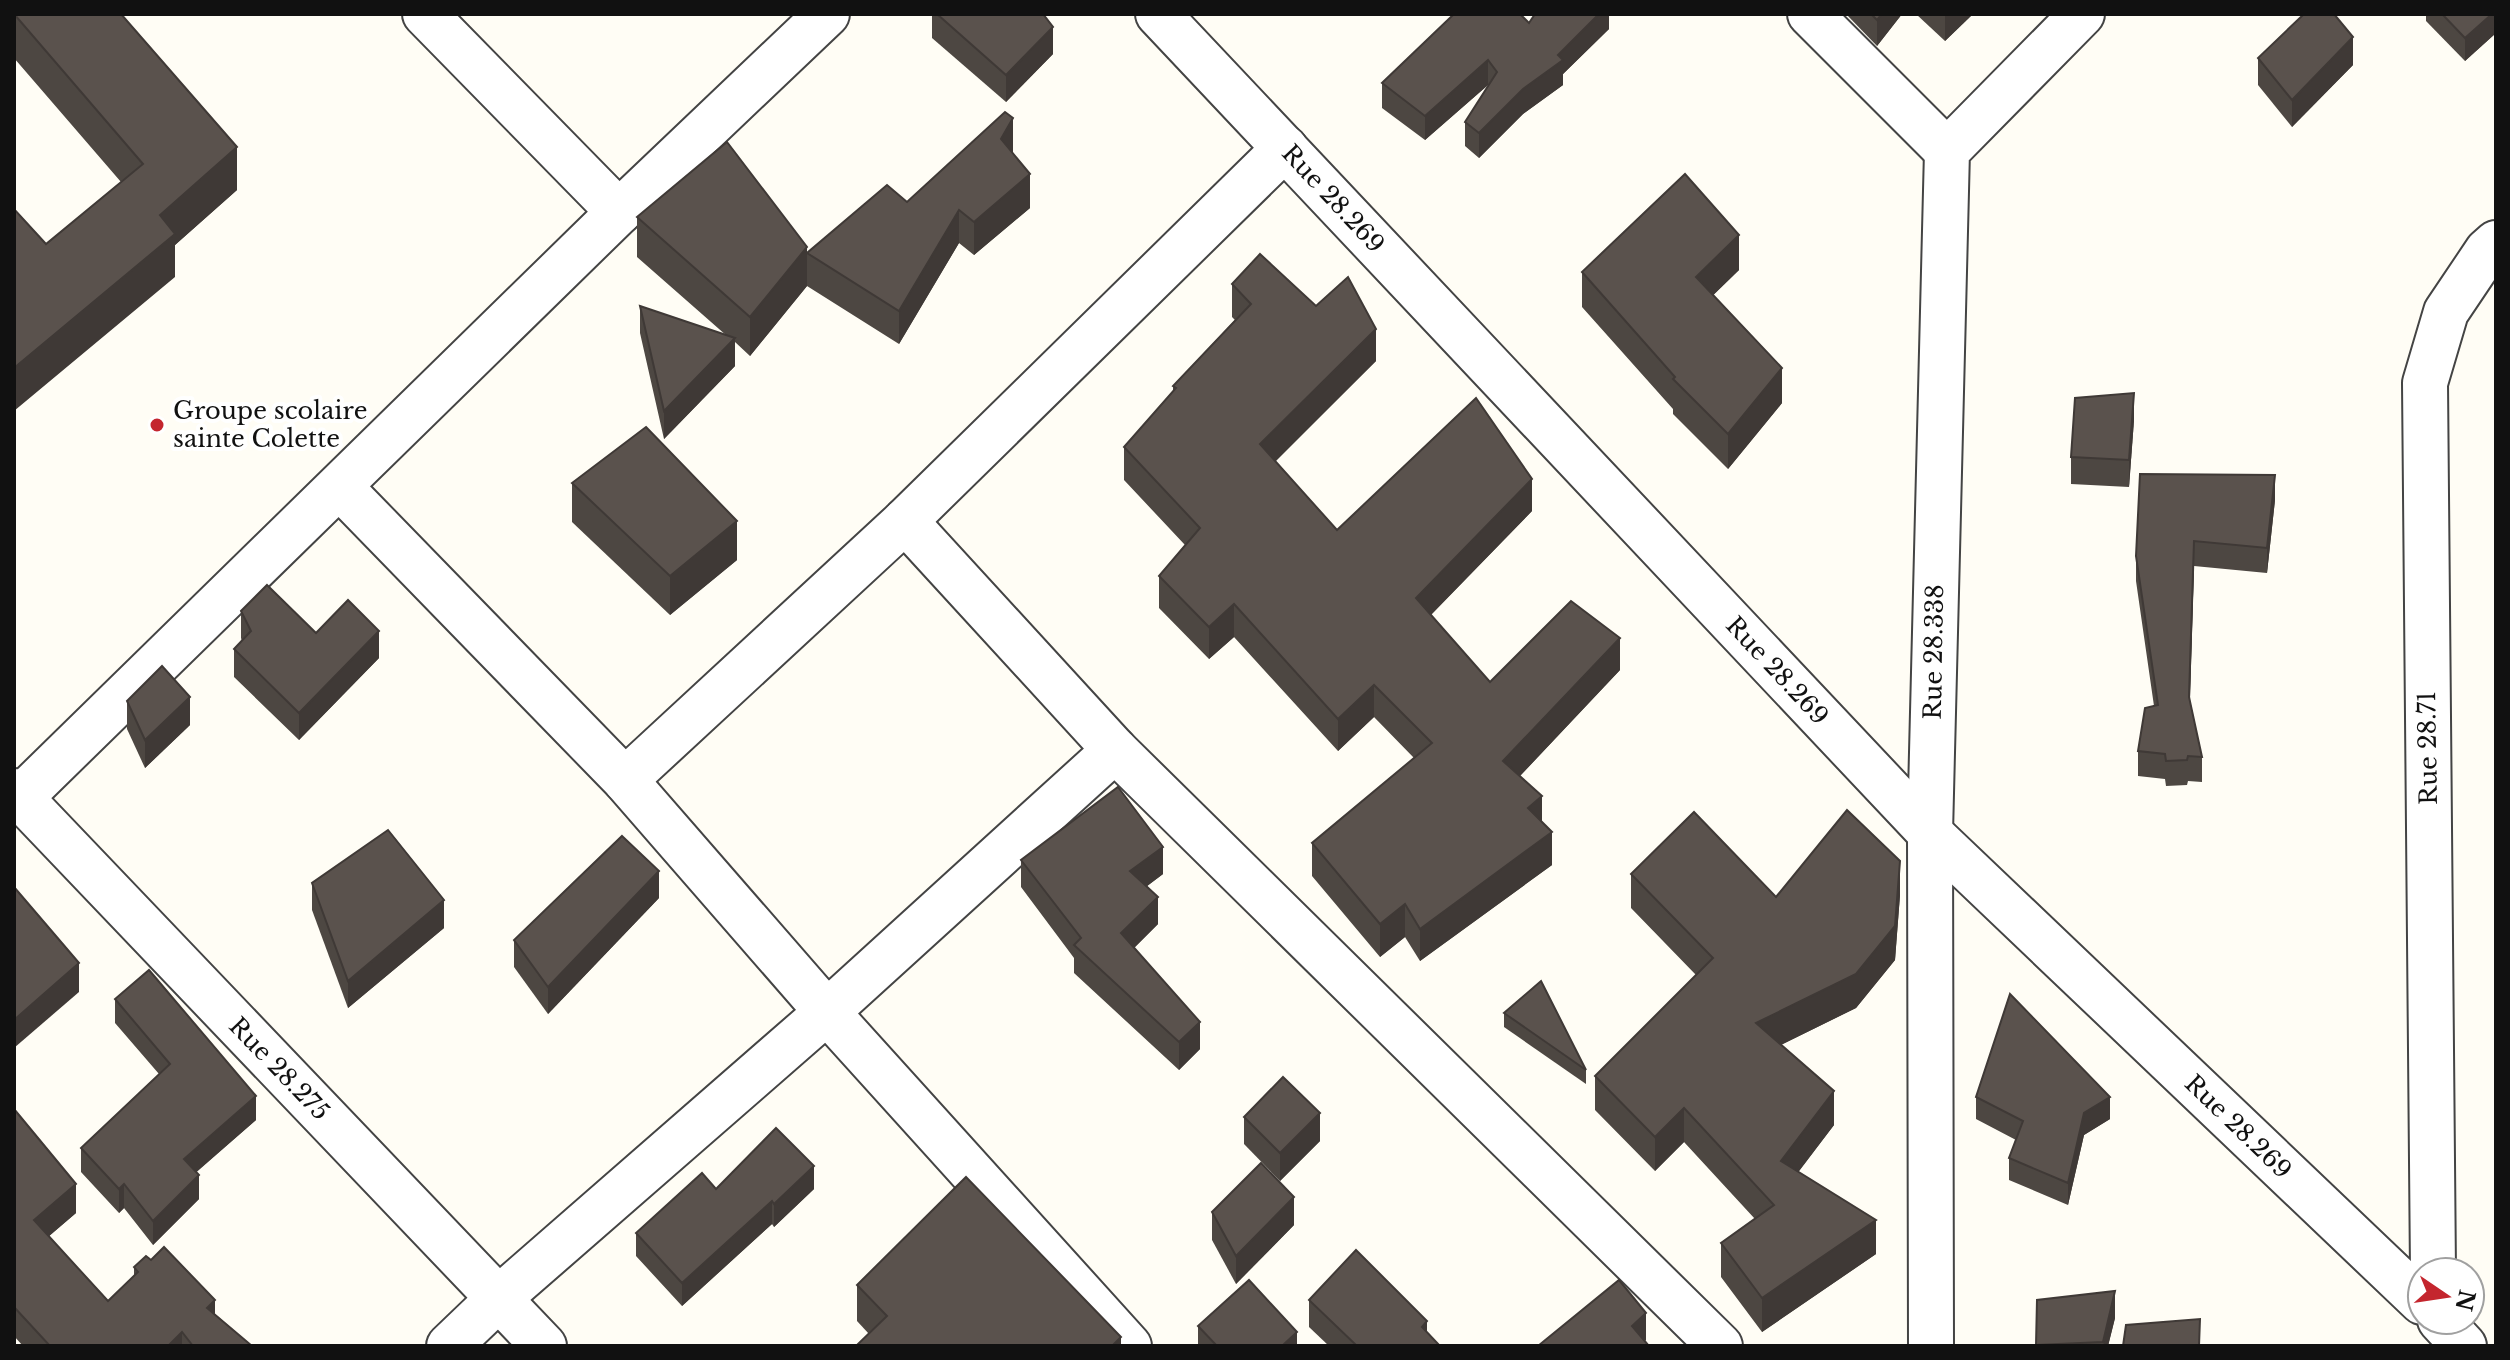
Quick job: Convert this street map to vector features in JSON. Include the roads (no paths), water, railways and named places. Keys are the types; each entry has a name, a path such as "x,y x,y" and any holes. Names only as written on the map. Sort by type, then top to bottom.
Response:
{"street":[{"path":"425,14 619,212"},
{"path":"17,794 340,487 619,212 827,14"},
{"name":"Rue 28.269","path":"1158,14 1930,833 2406,1287"},
{"path":"1810,14 1947,151 2082,14"},
{"path":"625,780 905,521 1285,148"},
{"name":"Rue 28.338","path":"1931,1346 1930,833 1947,151"},
{"name":"Rue 28.71","path":"2433,1256 2425,383 2446,312 2487,251 2496,243"},
{"path":"340,487 625,780 827,1012 1129,1346"},
{"path":"905,521 1115,750 1720,1346"},
{"path":"449,1346 498,1299 827,1012 1115,750"},
{"name":"Rue 28.275","path":"17,794 544,1346"}],"place":[{"name":"Groupe scolaire sainte Colette","path":"157,425"}]}
